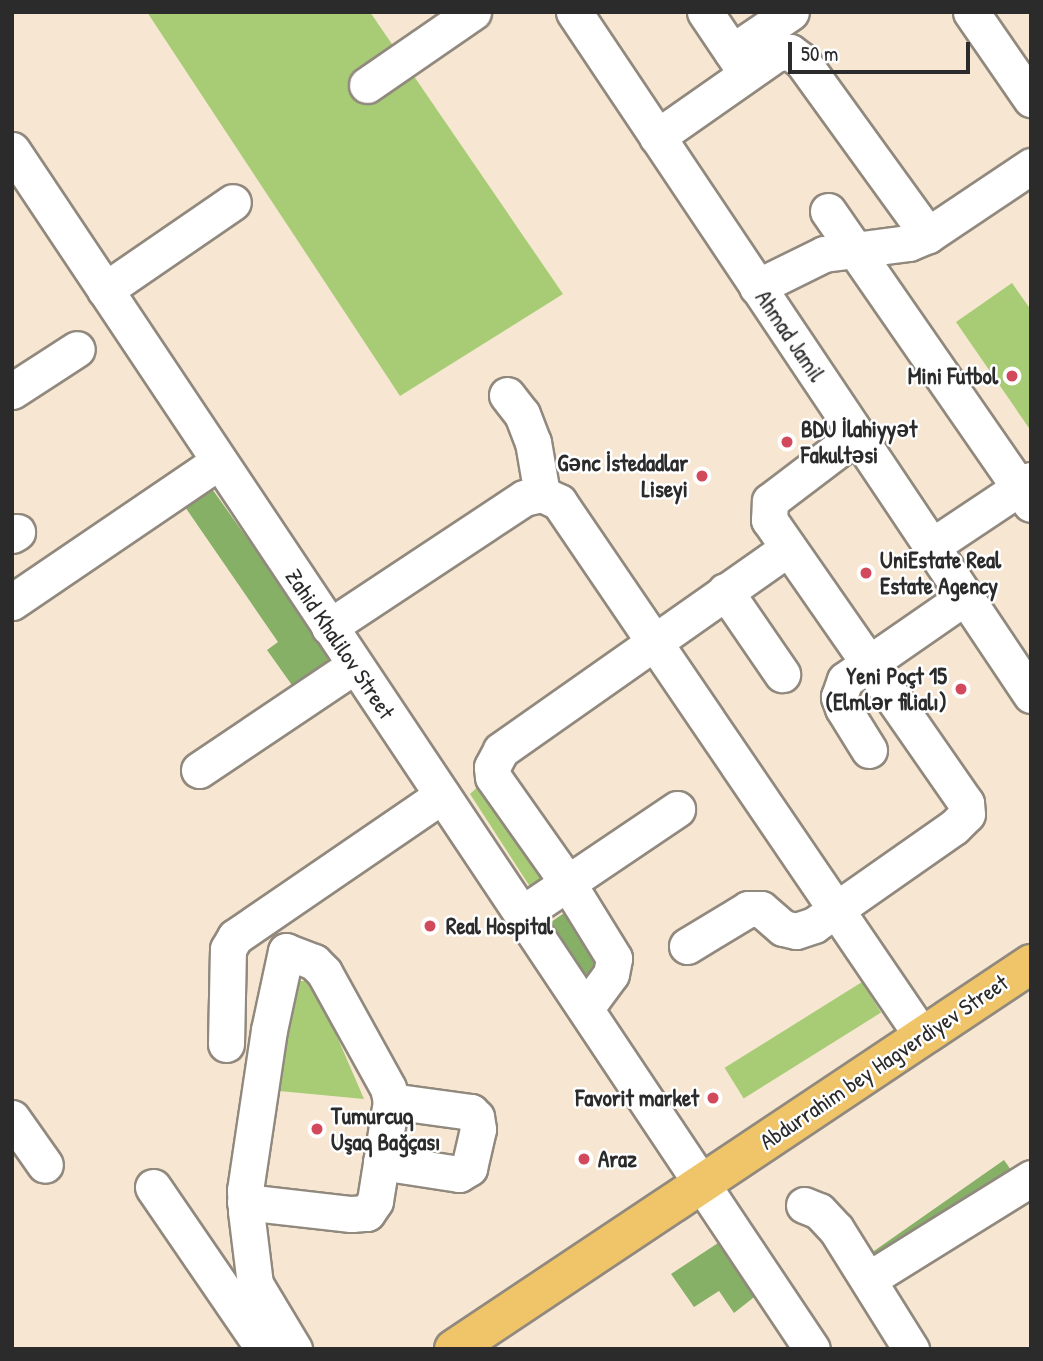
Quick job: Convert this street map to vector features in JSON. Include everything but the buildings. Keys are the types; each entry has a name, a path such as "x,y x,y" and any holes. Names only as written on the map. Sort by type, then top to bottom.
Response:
{"main road":[{"name":"Abdurrahim bey Hagverdiyev Street","path":"690,1191 1031,964"},
{"path":"454,1349 690,1191"}],"street":[{"path":"366,85 473,12"},
{"name":"Ahmad Jamil","path":"574,12 1031,695"},
{"path":"705,12 739,63"},
{"path":"657,137 739,63 790,12"},
{"path":"971,12 1031,99"},
{"path":"739,63 790,52 802,61 928,235"},
{"name":"Zahid Khalilov Street","path":"12,150 670,1135 690,1191 727,1220 813,1349"},
{"path":"757,287 824,254 857,252 909,243 928,235 1031,166"},
{"path":"105,290 233,202"},
{"path":"828,211 1027,491 932,546"},
{"path":"12,391 77,349"},
{"path":"507,395 522,414 534,442 542,494"},
{"path":"687,946 748,909 761,909 783,928 796,931 814,925 954,827 967,814 966,803 769,520 770,501 857,435"},
{"path":"12,602 218,462"},
{"path":"329,627 524,498 542,494 559,502 922,1036"},
{"path":"586,1008 611,974 614,958 567,882 493,777 492,767 500,750 787,549"},
{"path":"725,591 782,674"},
{"path":"869,750 839,697 845,680 965,597"},
{"path":"199,770 355,665"},
{"path":"226,1044 228,949 235,937 442,795"},
{"path":"523,913 677,809"},
{"path":"294,1349 255,1284 245,1202 269,1030 296,895"},
{"path":"245,1202 351,1214 367,1213 375,1201 391,1101 388,1088 324,972 314,962 286,951"},
{"path":"381,1162 459,1174 469,1168 478,1129 476,1117 471,1112 391,1101"},
{"path":"12,1118 45,1165"},
{"path":"869,1279 1031,1178"},
{"path":"153,1186 264,1349"},
{"path":"804,1205 819,1211 836,1228 911,1349"}],"green space":[{"path":"147,12 370,12 563,294 400,396"},
{"name":"Mini Futbol","path":"1012,283 1031,310 1031,431 956,322"},
{"path":"210,486 335,662 294,688 267,650 278,642 183,504"},
{"path":"484,781 556,885 538,899 470,794"},
{"path":"570,909 603,958 588,982 551,922"},
{"path":"296,981 313,981 364,1099 279,1091 290,994"},
{"path":"862,982 881,1013 744,1098 725,1068"},
{"path":"1004,1160 1018,1180 887,1271 873,1252"},
{"path":"721,1241 758,1294 734,1313 719,1291 694,1307 671,1274"}],"place":[{"name":"Mini Futbol","path":"1012,376"},
{"name":"BDU İlahiyyət Fakultəsi","path":"787,442"},
{"name":"Gənc İstedadlar Liseyi","path":"702,476"},
{"name":"UniEstate Real Estate Agency","path":"866,573"},
{"name":"Yeni Poçt 15 (Elmlər filialı)","path":"961,689"},
{"name":"Real Hospital","path":"430,926"},
{"name":"Favorit market","path":"713,1098"},
{"name":"Tumurcuq Uşaq Bağçası","path":"317,1129"},
{"name":"Araz","path":"584,1159"}]}
